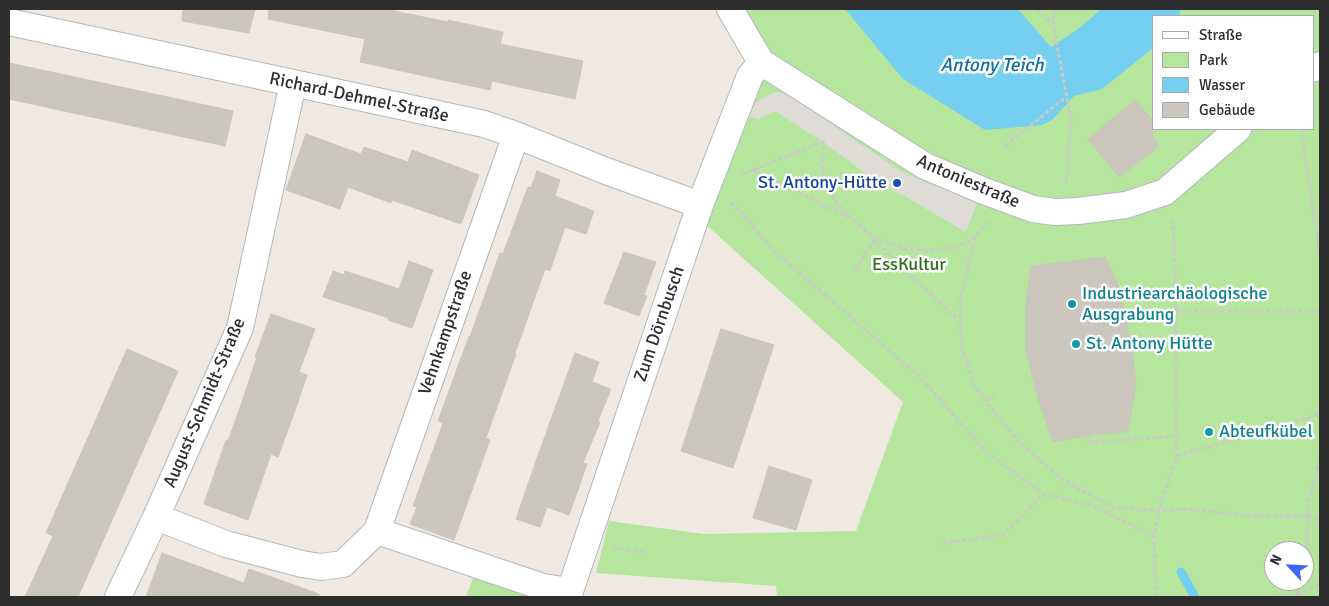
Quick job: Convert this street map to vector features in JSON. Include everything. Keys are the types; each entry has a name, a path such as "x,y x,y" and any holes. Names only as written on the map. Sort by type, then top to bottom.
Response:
{"street":[{"name":"Antoniestraße","path":"730,9 761,62 924,166 1033,209 1055,212 1078,212 1126,205 1164,192 1237,130"},
{"name":"Richard-Dehmel-Straße","path":"9,22 484,124 606,171 708,184"},
{"name":"Zum Dörnbusch","path":"570,594 708,184 750,76 761,62"},
{"name":"August-Schmidt-Straße","path":"118,597 156,517 240,328 293,84"},
{"name":"Vehnkampstraße","path":"156,517 226,544 302,564 321,567 343,564 377,531 516,135"},
{"path":"377,531 570,594"}],"path":[{"path":"1037,9 1053,25"},
{"path":"1055,9 1053,25 1071,118 1066,212"},
{"path":"1005,146 1066,97"},
{"path":"1301,130 1320,257"},
{"path":"708,184 739,175 823,142 822,170 827,188 838,204 960,321"},
{"path":"751,170 852,219"},
{"path":"708,184 740,211 773,250 921,378 986,452 1044,494 1094,506 1154,536"},
{"path":"1156,597 1154,536 1159,510 1178,456 1176,436 1176,311 1173,205 1164,192"},
{"path":"871,236 906,249 938,250 960,246 975,237 1006,199"},
{"path":"975,237 960,303 962,347 974,386 1020,443 1063,480 1115,508 1188,510 1252,516 1307,516 1320,518"},
{"path":"855,270 876,241"},
{"path":"1176,436 1090,442 1076,317 1145,310 1320,311"},
{"path":"984,400 995,396"},
{"path":"1178,456 1320,414"},
{"path":"1298,596 1307,568 1308,503 1320,460"},
{"path":"943,543 1003,535 1044,494"},
{"path":"1270,597 1298,596 1320,584"}],"green space":[{"name":"EssKultur","path":"743,9 1320,9 1320,597 777,597 776,586 596,573 609,521 704,534 856,531 903,402 704,223 769,54"},
{"path":"474,576 534,597 466,597"}],"shaded area":[{"path":"778,92 788,95 903,172 930,184 978,200 966,232 865,173 823,142 775,111 759,119 747,116 756,102"}],"water":[{"name":"Antony Teich","path":"845,9 1018,9 1051,47 1081,27 1101,9 1181,9 1179,15 1152,15 1152,49 1102,89 1074,96 1053,119 1042,125 985,130 903,79"}],"building":[{"path":"183,9 255,9 249,33 182,21"},
{"path":"269,9 384,9 503,32 500,44 583,61 575,99 492,81 490,90 360,62 365,39 268,19"},
{"path":"9,63 233,111 225,146 9,99"},
{"path":"1135,100 1152,120 1153,138 1159,146 1119,177 1088,139"},
{"path":"306,134 361,154 364,147 408,162 412,150 479,175 461,224 392,200 391,203 348,187 340,209 286,190"},
{"path":"537,171 560,180 555,196 594,211 586,234 565,227 550,271 545,269 486,438 490,440 454,540 410,524 417,507 413,506 443,423 438,421 469,336 500,253 503,254 528,187 531,188"},
{"path":"624,252 656,262 644,295 647,296 639,316 604,303"},
{"path":"1105,257 1117,282 1130,338 1136,383 1127,432 1088,435 1053,442 1038,399 1026,350 1026,305 1031,266"},
{"path":"409,261 433,270 412,328 388,320 389,318 323,297 333,271 344,275 345,271 399,289"},
{"path":"271,314 315,329 299,372 307,375 293,416 278,457 271,454 248,520 204,504 226,440 228,441 243,399 257,357 255,357"},
{"path":"721,329 774,345 733,468 681,451"},
{"path":"127,349 178,371 78,597 25,597 53,536 46,533"},
{"path":"575,353 599,362 592,382 611,389 583,463 587,464 569,515 547,507 540,527 516,519"},
{"path":"769,466 812,480 796,530 753,518"},
{"path":"162,553 244,583 249,569 319,594 319,597 146,597"}],"waterway":[{"path":"1181,572 1195,597"}],"place":[{"name":"St. Antony-Hütte","path":"897,183"},
{"name":"Industriearchäologische Ausgrabung","path":"1072,304"},
{"name":"St. Antony Hütte","path":"1076,344"},
{"name":"Abteufkübel","path":"1209,432"}]}
